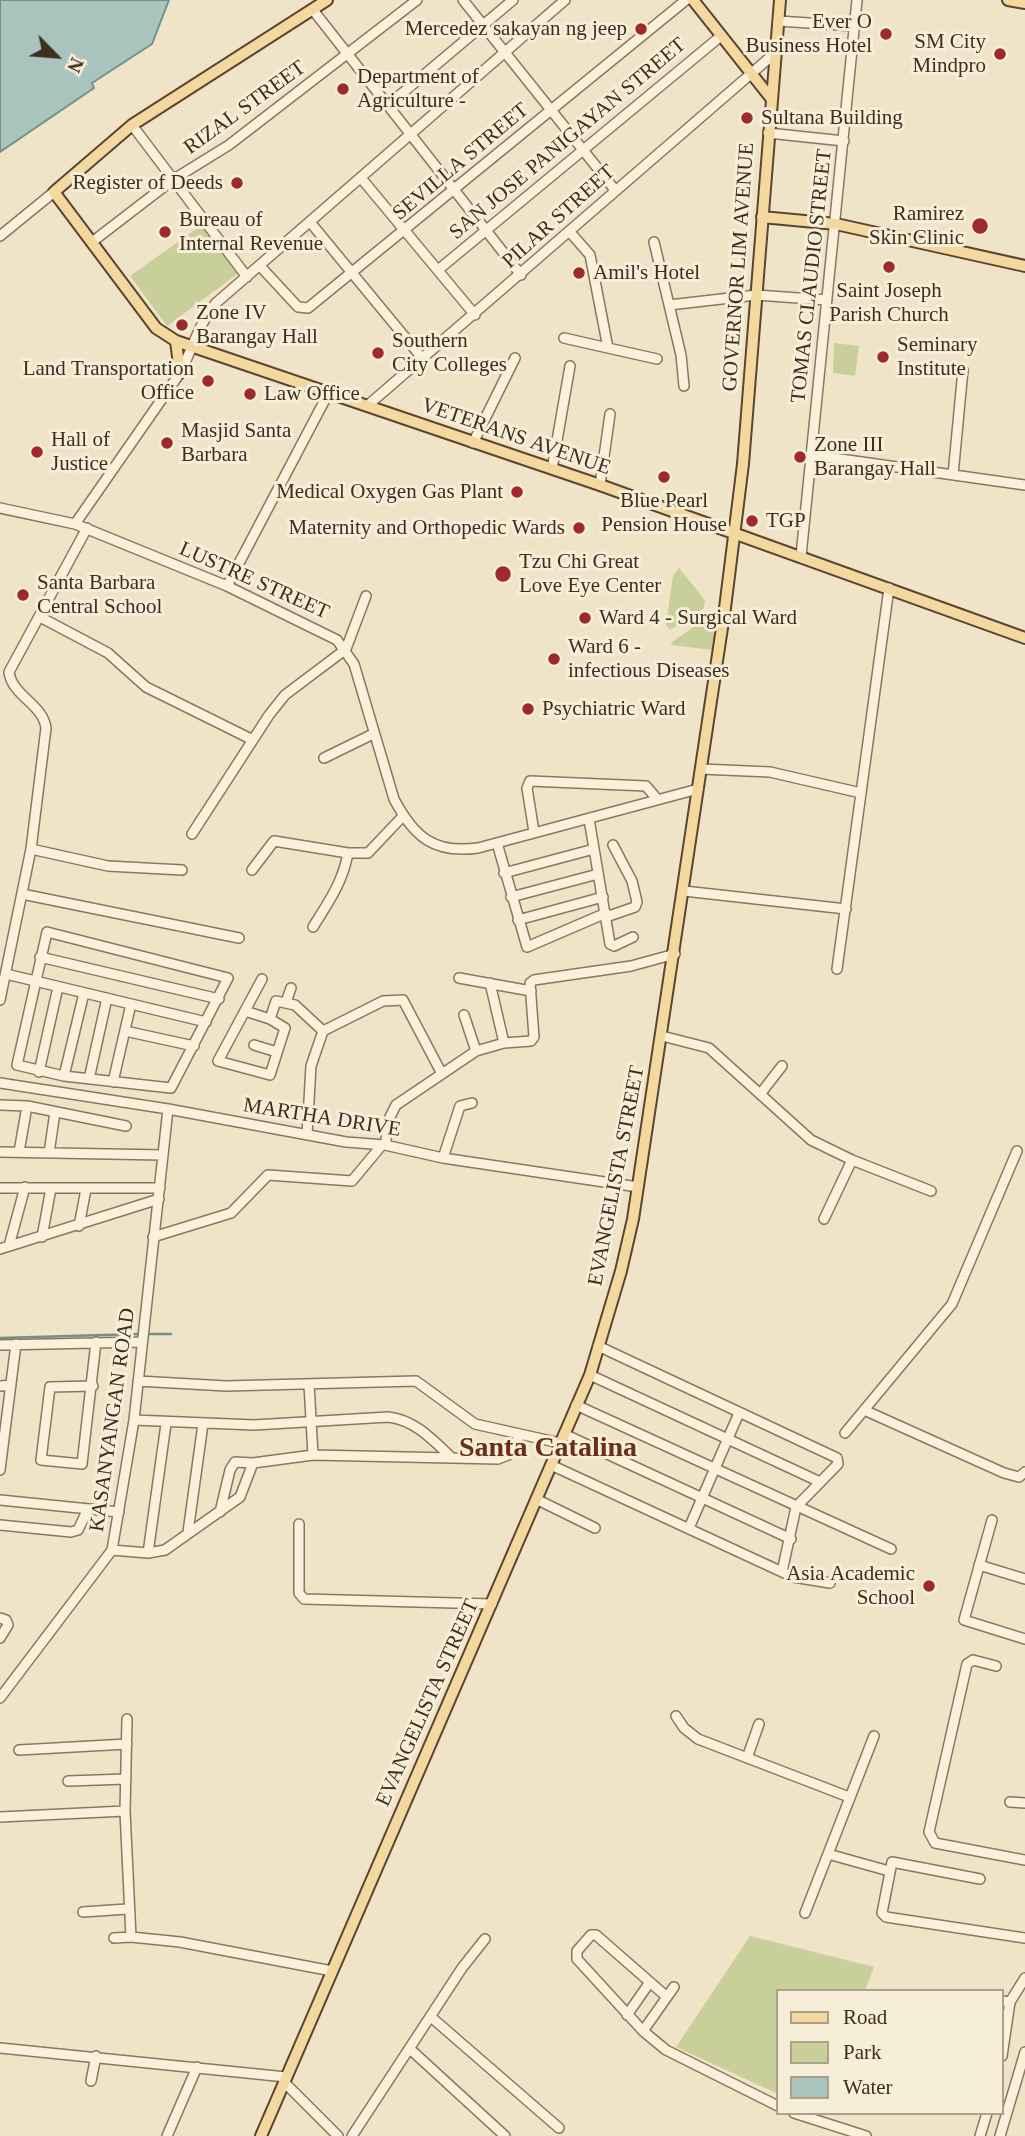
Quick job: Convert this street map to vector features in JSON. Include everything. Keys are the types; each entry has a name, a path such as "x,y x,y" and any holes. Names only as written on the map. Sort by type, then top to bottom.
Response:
{"main road":[{"path":"54,192 132,125 327,0"},
{"path":"693,0 770,97"},
{"name":"GOVERNOR LIM AVENUE","path":"735,536 780,0"},
{"path":"1008,0 1025,3"},
{"name":"VETERANS AVENUE","path":"54,192 156,328 176,341 600,485 735,536 801,556 1025,638"},
{"path":"762,217 836,224 1025,266"},
{"path":"176,341 180,373"},
{"name":"EVANGELISTA STREET","path":"261,2136 538,1500 590,1375 621,1271 638,1187 675,954 735,536"}],"street":[{"name":"RIZAL STREET","path":"92,242 174,179 229,145 417,0"},
{"path":"463,0 615,190"},
{"path":"387,106 513,0"},
{"path":"75,524 180,373 206,314 565,0"},
{"name":"SEVILLA STREET","path":"260,266 303,309 308,308 686,0"},
{"name":"TOMAS CLAUDIO STREET","path":"801,556 857,0"},
{"path":"313,10 521,275"},
{"path":"778,22 855,26"},
{"name":"SAN JOSE PANIGAYAN STREET","path":"438,270 720,36"},
{"name":"PILAR STREET","path":"367,406 775,53"},
{"path":"132,125 247,277"},
{"path":"768,133 844,141"},
{"path":"361,178 475,315"},
{"path":"0,236 54,192"},
{"path":"310,222 423,359"},
{"path":"569,231 590,255 608,348"},
{"path":"654,242 681,355 684,386"},
{"path":"669,305 755,295 827,300"},
{"path":"564,338 657,359"},
{"path":"472,443 515,358"},
{"path":"551,469 570,366"},
{"path":"953,475 963,370"},
{"path":"227,586 329,392"},
{"path":"600,485 610,414"},
{"path":"813,455 1025,485"},
{"name":"LUSTRE STREET","path":"0,508 87,528 227,586 327,633 346,649"},
{"path":"0,1000 30,849 46,722 13,684 9,673 87,528"},
{"path":"837,969 890,588"},
{"path":"192,834 251,739 285,695 346,649 366,596"},
{"path":"40,617 108,653 146,687 251,739"},
{"path":"346,649 362,688 373,734 394,799 403,816 420,835 450,850 478,848 698,789"},
{"path":"324,758 373,734"},
{"path":"701,769 770,772 861,793"},
{"path":"534,832 527,788 530,781 646,786 657,799"},
{"path":"251,870 274,841 348,853 368,853 403,816"},
{"path":"589,819 612,946 634,937"},
{"path":"497,843 525,946 530,947 606,915 626,911 637,902 632,881 612,845"},
{"path":"30,849 108,866 182,870"},
{"path":"504,873 594,849"},
{"path":"313,927 337,889 348,853"},
{"path":"511,897 598,874"},
{"path":"684,891 845,909"},
{"path":"22,894 239,938"},
{"path":"518,919 603,897"},
{"path":"50,933 224,976 228,981 171,1088 64,1076 20,1067 16,1061 40,957 45,935 50,933"},
{"path":"153,1237 231,1213 268,1175 352,1181 384,1145 396,1105 476,1051 504,1043 531,1041 534,1037 530,983 534,980 631,966 675,954"},
{"path":"40,957 219,999"},
{"path":"6,974 206,1023"},
{"path":"459,978 531,991"},
{"path":"245,1011 270,1019 285,1028 270,1075 218,1061 262,979"},
{"path":"490,983 504,1043"},
{"path":"39,1072 58,987"},
{"path":"286,1002 291,988"},
{"path":"64,1076 84,993"},
{"path":"89,1079 107,998"},
{"path":"307,1135 311,1066 323,1031 383,1001 404,1000 442,1074"},
{"path":"270,1019 276,1001 286,1002 295,1005 323,1031"},
{"path":"113,1082 131,1004"},
{"path":"464,1015 476,1051"},
{"path":"125,1031 194,1046"},
{"path":"662,1036 709,1048 811,1140 852,1160 931,1191"},
{"path":"254,1045 277,1052"},
{"path":"761,1093 782,1066"},
{"name":"MARTHA DRIVE","path":"0,1083 168,1109 307,1135 384,1145 443,1158 638,1187"},
{"path":"443,1158 460,1106 472,1103"},
{"path":"0,1105 27,1106 125,1126"},
{"path":"19,1152 27,1106"},
{"name":"KASANYANGAN ROAD","path":"0,1698 112,1549 134,1420 168,1109"},
{"path":"49,1153 55,1112"},
{"path":"845,1433 952,1304 1017,1151"},
{"path":"0,1152 163,1155"},
{"path":"824,1219 852,1160"},
{"path":"5,1247 25,1187"},
{"path":"0,1188 160,1188"},
{"path":"42,1237 51,1188"},
{"path":"79,1226 86,1189"},
{"path":"5,1247 159,1199"},
{"path":"93,1386 50,1387 41,1460 82,1464 93,1386 96,1342"},
{"path":"0,1345 142,1342"},
{"path":"0,1470 16,1344"},
{"path":"598,1346 837,1458 838,1464 818,1481 796,1507 782,1572"},
{"path":"590,1375 818,1481"},
{"path":"138,1381 226,1386 416,1381 475,1424 520,1435 562,1439 703,1497 791,1539"},
{"path":"309,1384 313,1455"},
{"path":"0,1386 11,1385"},
{"path":"576,1405 891,1549"},
{"path":"864,1410 1004,1472 1019,1477 1025,1472"},
{"path":"689,1528 738,1413"},
{"path":"134,1420 166,1424 254,1425 311,1420 403,1419 416,1426 451,1457"},
{"path":"148,1553 166,1424"},
{"path":"188,1532 203,1424"},
{"path":"220,1512 232,1464 313,1455 504,1458 520,1435"},
{"path":"112,1549 148,1553 165,1550 240,1497 253,1463"},
{"path":"551,1465 782,1572 804,1580 830,1583"},
{"path":"0,1500 87,1511 119,1512"},
{"path":"538,1500 595,1528"},
{"path":"0,1525 71,1532 78,1530 87,1511"},
{"path":"992,1520 964,1620 1025,1639"},
{"path":"299,1524 299,1592 304,1599 492,1604"},
{"path":"979,1565 1025,1579"},
{"path":"0,1618 6,1620 8,1625 0,1638"},
{"path":"996,1666 973,1660 967,1664 929,1832 935,1843 1025,1860"},
{"path":"676,1716 684,1728 698,1739 849,1797"},
{"path":"127,1718 125,1811 127,1909 131,1937"},
{"path":"747,1758 759,1724"},
{"path":"805,1913 874,1735"},
{"path":"19,1750 127,1744"},
{"path":"68,1781 126,1779"},
{"path":"1010,1802 1025,1802"},
{"path":"0,1817 125,1811"},
{"path":"828,1854 889,1871"},
{"path":"980,1879 895,1862 889,1871 882,1913 886,1917 1025,1938"},
{"path":"83,1912 127,1909"},
{"path":"667,1997 596,1935 591,1936 577,1951 577,1959 643,2031 682,2060 776,2105"},
{"path":"114,1938 180,1942 332,1971"},
{"path":"352,2136 462,1968 485,1939"},
{"path":"1004,2029 1006,2002 1025,1978"},
{"path":"627,2015 650,1982"},
{"path":"643,2031 674,1987"},
{"path":"431,2017 559,2129"},
{"path":"0,2048 197,2067 285,2080 338,2136"},
{"path":"410,2049 505,2136"},
{"path":"1000,2136 1025,2052"},
{"path":"91,2081 96,2056"},
{"path":"167,2136 197,2067"},
{"path":"800,2115 866,2136"},
{"path":"980,2136 986,2115"}],"green space":[{"path":"203,224 239,273 167,326 130,276"},
{"path":"834,343 859,346 855,376 833,373"},
{"path":"679,568 705,600 704,608 670,630 666,625 673,576"},
{"path":"715,612 718,613 712,650 671,645 672,642"},
{"path":"750,1936 874,1967 866,1989 776,1989 776,2093 676,2047"}],"water":[{"path":"0,0 169,0 152,44 92,83 94,88 0,152"}],"waterway":[{"path":"0,1338 139,1334"},
{"path":"149,1334 171,1334"}],"place":[{"name":"Mercedez sakayan ng jeep","path":"641,29"},
{"name":"Ever O Business Hotel","path":"886,34"},
{"name":"SM City Mindpro","path":"1000,54"},
{"name":"Department of Agriculture -","path":"343,89"},
{"name":"Sultana Building","path":"747,118"},
{"name":"Register of Deeds","path":"237,183"},
{"name":"Ramirez Skin Clinic","path":"980,226"},
{"name":"Bureau of Internal Revenue","path":"165,232"},
{"name":"Saint Joseph Parish Church","path":"889,267"},
{"name":"Amil's Hotel","path":"579,273"},
{"name":"Zone IV Barangay Hall","path":"182,325"},
{"name":"Southern City Colleges","path":"378,353"},
{"name":"Seminary Institute","path":"883,357"},
{"name":"Land Transportation Office","path":"208,381"},
{"name":"Law Office","path":"250,394"},
{"name":"Masjid Santa Barbara","path":"167,443"},
{"name":"Hall of Justice","path":"37,452"},
{"name":"Zone III Barangay Hall","path":"800,457"},
{"name":"Blue Pearl Pension House","path":"664,477"},
{"name":"Medical Oxygen Gas Plant","path":"517,492"},
{"name":"TGP","path":"752,521"},
{"name":"Maternity and Orthopedic Wards","path":"579,528"},
{"name":"Tzu Chi Great Love Eye Center","path":"503,574"},
{"name":"Santa Barbara Central School","path":"23,595"},
{"name":"Ward 4 - Surgical Ward","path":"585,618"},
{"name":"Ward 6 - infectious Diseases","path":"554,659"},
{"name":"Psychiatric Ward","path":"528,709"},
{"name":"Asia Academic School","path":"929,1586"}],"district":[{"name":"Santa Catalina","path":"548,1449"}]}
